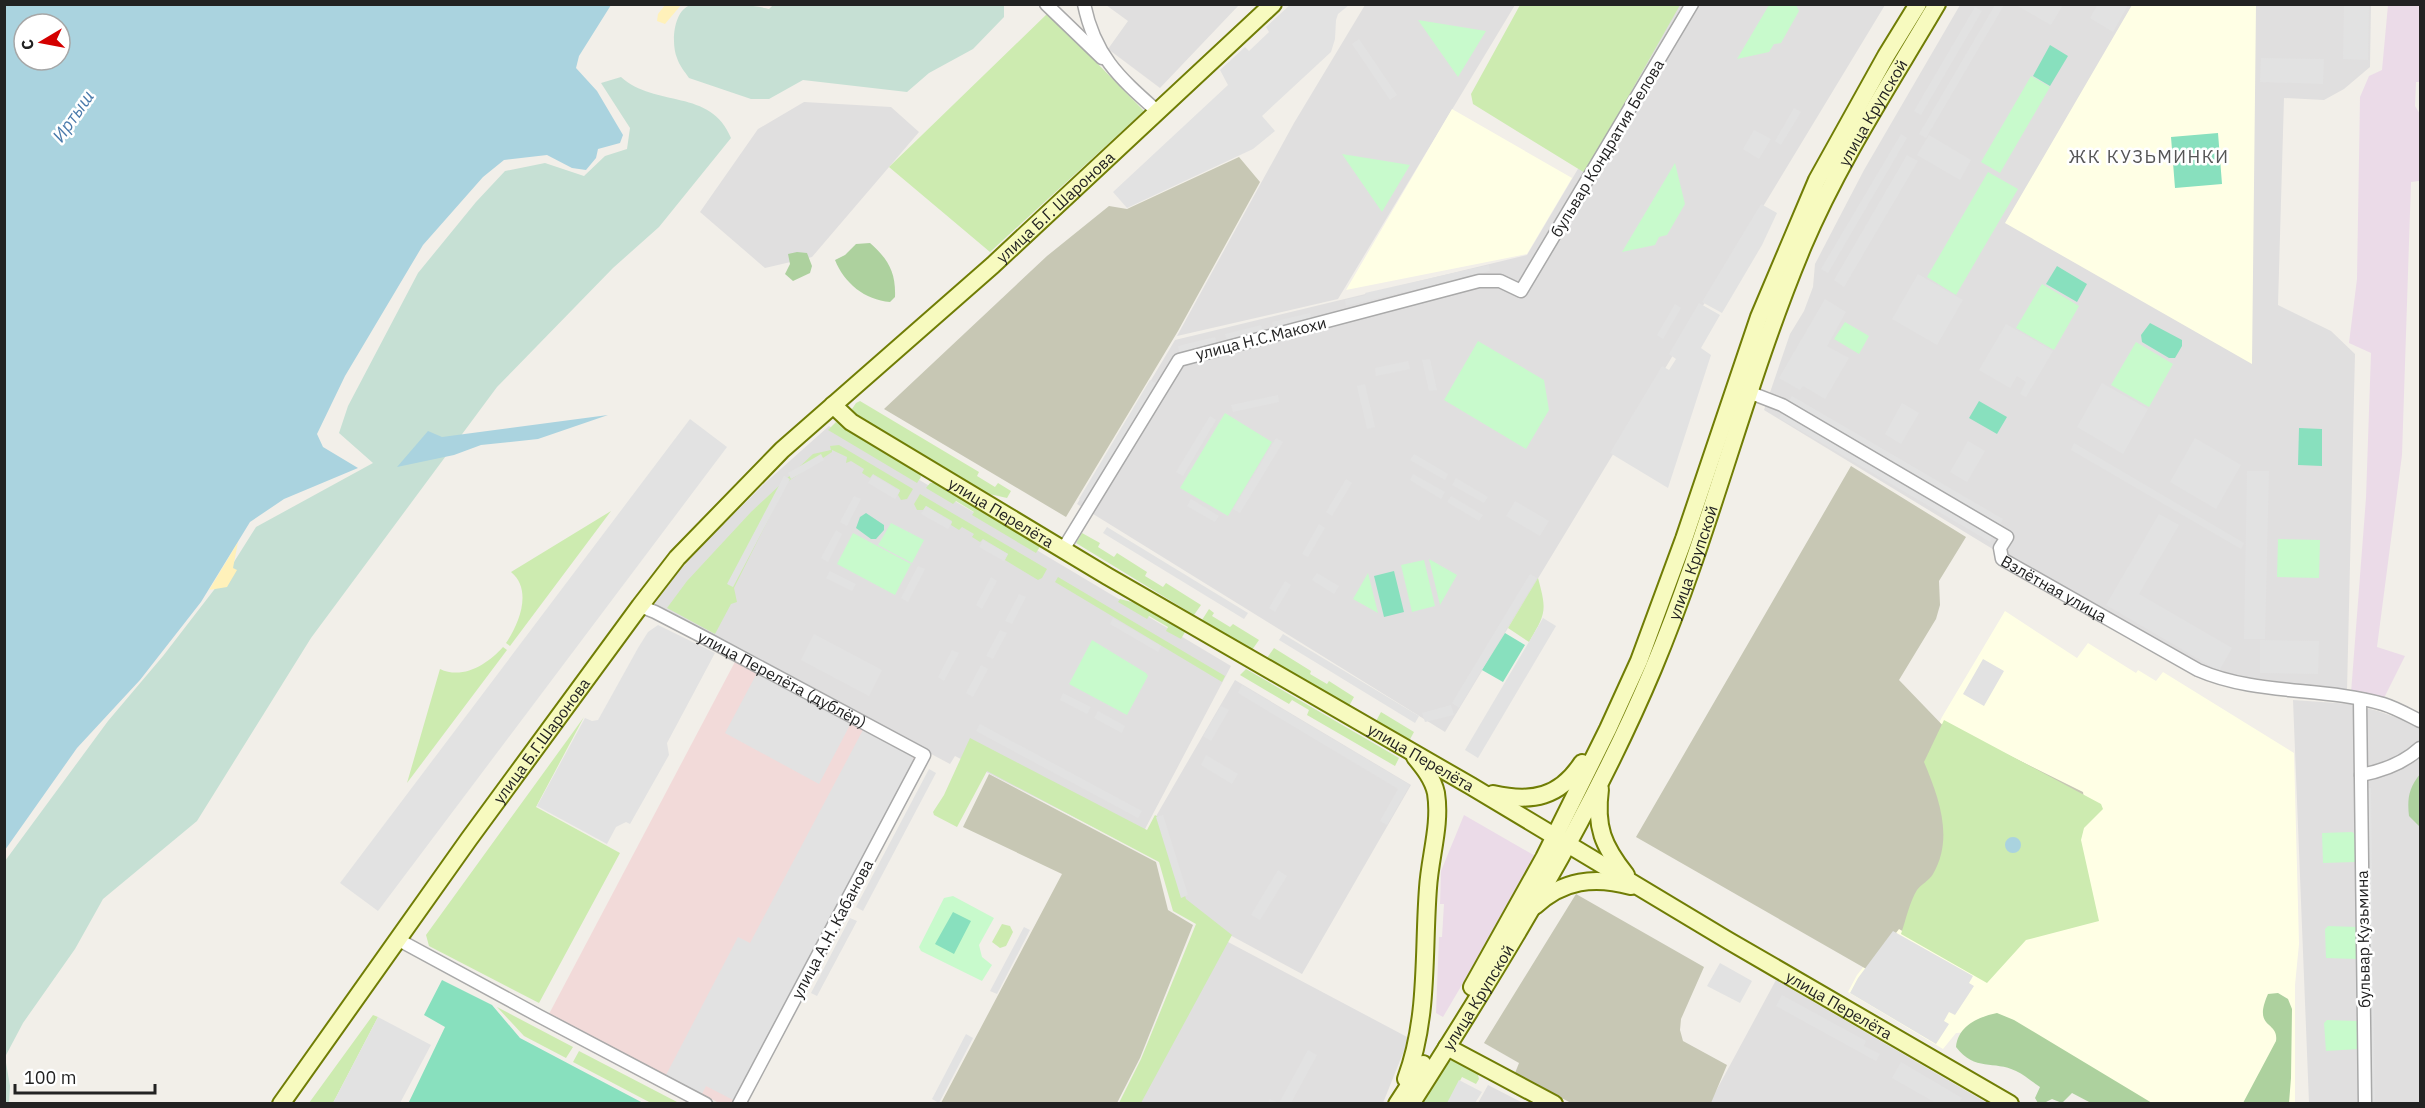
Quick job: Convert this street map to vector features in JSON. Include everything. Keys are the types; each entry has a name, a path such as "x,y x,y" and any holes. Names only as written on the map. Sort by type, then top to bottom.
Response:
{"main road":[{"name":"улица Б.Г. Шаронова","path":"833,405 993,265 1273,4"},
{"name":"улица Крупской","path":"1411,1104 1526,916 1660,609 1759,317 1817,180 1874,77 1918,4"},
{"name":"улица Крупской","path":"1396,1104 1476,980 1544,858 1560,840 1602,777 1634,712 1675,614 1774,321 1803,247 1830,188 1937,4"},
{"name":"Взлётная улица","path":"1734,387 1751,393"},
{"name":"улица Перелёта","path":"833,405 850,422 1117,581 1471,786 1640,888 2010,1104"},
{"name":"улица Б.Г.Шаронова","path":"281,1104 397,939 677,558 782,450 833,405"},
{"path":"1471,786 1512,798 1546,795 1563,787 1574,776 1608,729"},
{"path":"1396,1104 1407,1078 1421,1028 1428,890 1437,826 1435,789 1425,769 1411,752"},
{"path":"1602,777 1597,810 1599,831 1616,862 1640,888"},
{"path":"1526,916 1548,895 1571,883 1606,882 1640,888"},
{"path":"1447,1047 1554,1104"}],"street":[{"path":"1046,4 1119,77 1158,112"},
{"path":"1084,4 1092,29 1109,65"},
{"name":"бульвар Кондратия Белова","path":"1521,291 1692,4"},
{"name":"улица Н.С.Макохи","path":"1064,548 1179,360 1479,281 1500,280 1521,291"},
{"name":"Взлётная улица","path":"1751,393 1782,405 2007,537 2000,548 2002,559 2198,670 2211,676 2244,683 2383,704 2421,721"},
{"name":"улица Перелёта (дублёр)","path":"640,606 709,640 924,755"},
{"name":"бульвар Кузьмина","path":"2360,700 2365,1104"},
{"path":"2361,775 2411,757 2421,748"},
{"name":"улица А.Н. Кабанова","path":"739,1104 924,755"},
{"path":"397,939 706,1104"}],"shaded area":[{"path":"718,3 769,9 774,4 1004,5 1004,17 973,49 929,73 907,92 803,80 769,99 751,99 689,78 678,61 674,45 677,20 685,8 697,4"},
{"path":"1291,4 1349,5 1338,14 1331,52 1262,116 1275,131 1253,149 1127,208 1113,192 1228,85 1220,70 1245,47 1249,51 1269,32 1266,27"},
{"path":"2098,4 2128,5 2113,32 2090,18"},
{"path":"1106,5 1239,5 1160,88 1108,49 1128,21"},
{"path":"1365,5 1515,5 1338,299 1177,336 1294,123"},
{"path":"1675,5 1885,5 1445,732 1077,504 1175,340 1527,255"},
{"name":"ЖК КУЗЬМИНКИ","path":"1960,5 2371,5 2370,67 2344,89 2324,100 2284,98 2278,305 2331,331 2355,354 2347,691 2211,672 2151,636 2019,565 1764,410 1790,334 1804,311 1813,287 1815,264 1864,170"},
{"path":"1995,5 2004,5 1926,138 1919,134"},
{"path":"2016,5 2063,5 2051,25"},
{"path":"2132,5 2256,5 2252,364 2005,223"},
{"path":"2344,5 2369,5 2368,60 2343,59"},
{"path":"2388,5 2420,5 2420,82 2416,82 2415,106 2420,114 2420,161 2419,181 2411,182 2402,455 2377,647 2405,656 2382,702 2351,693 2366,498 2371,353 2349,343 2357,279 2360,97 2369,76 2382,70"},
{"path":"1975,7 1982,11 1921,115 1914,111"},
{"path":"1359,39 1397,95 1390,100 1352,44"},
{"path":"2261,58 2324,59 2323,84 2260,82"},
{"path":"621,77 650,93 681,100 710,112 722,122 731,138 659,227 613,268 497,387 311,638 197,821 103,899 75,949 23,1023 5,1057 5,861 108,721 163,656 227,573 256,527 373,463 339,433 348,406 418,273 476,202 505,171 545,163 584,176 605,156 627,149 630,128 601,83"},
{"path":"804,102 891,107 919,132 812,257 765,268 700,212 758,129"},
{"path":"1794,108 1801,112 1781,145 1775,141"},
{"path":"1452,109 1572,178 1527,254 1346,290"},
{"path":"1754,130 1771,139 1759,159 1743,149"},
{"path":"1901,134 1907,138 1828,273 1821,269"},
{"path":"1929,135 1971,160 1960,180 1917,155"},
{"path":"1907,155 1918,161 1844,287 1834,280"},
{"path":"1239,157 1260,182 1178,331 1066,517 884,409 1047,256 1109,206 1127,209"},
{"path":"1761,204 1777,213 1762,245 1722,313 1702,302"},
{"path":"1489,265 1490,271 1346,306 1345,300 1366,295 1365,293"},
{"path":"1918,274 1963,300 1937,345 1892,319"},
{"path":"1825,299 1846,312 1827,346 1849,358 1825,399 1803,386 1800,390 1779,378"},
{"path":"1699,303 1720,315 1701,348 1711,355 1668,488 1610,453 1662,366 1669,370 1676,359 1669,354"},
{"path":"1675,304 1681,308 1663,339 1657,335"},
{"path":"1310,313 1312,320 1274,330 1272,322"},
{"path":"2006,324 2053,351 2026,397 2020,394 2026,382 2017,376 2010,388 1979,370"},
{"path":"1261,325 1263,332 1227,341 1225,334"},
{"path":"1215,337 1217,344 1180,354 1178,346"},
{"path":"1430,359 1437,390 1429,391 1422,360"},
{"path":"1408,361 1410,369 1376,376 1375,368"},
{"path":"1150,380 1157,384 1085,503 1079,499"},
{"path":"2102,383 2148,409 2123,454 2077,427"},
{"path":"1365,384 1375,427 1367,429 1357,386"},
{"path":"1278,395 1279,402 1233,412 1231,405"},
{"path":"1792,396 2003,519 1990,542 1779,418"},
{"path":"1902,403 1919,413 1901,444 1885,434"},
{"path":"1210,416 1216,420 1183,476 1176,472"},
{"path":"690,419 727,447 378,911 340,883"},
{"path":"829,426 1231,666 1135,848 955,756 950,764 653,606 679,571 706,542 765,483"},
{"path":"1276,438 1283,442 1240,513 1233,509"},
{"path":"2195,438 2241,465 2216,509 2170,482"},
{"path":"1968,441 1985,451 1967,482 1950,472"},
{"path":"2074,443 2244,543 2241,549 2071,450"},
{"path":"821,454 824,460 791,479 788,473"},
{"path":"1414,454 1448,474 1445,480 1410,460"},
{"path":"1851,466 1966,537 1939,581 1940,605 1936,619 1899,680 1952,735 1956,729 2083,792 2086,814 1975,975 1899,929 1868,970 1636,837"},
{"path":"2247,471 2269,471 2265,639 2244,639"},
{"path":"1413,474 1445,492 1441,499 1410,480"},
{"path":"873,475 900,491 895,499 868,483"},
{"path":"784,476 790,479 733,587 727,584"},
{"path":"1456,478 1488,497 1484,503 1452,485"},
{"path":"1346,479 1352,483 1332,516 1326,512"},
{"path":"854,496 861,499 847,526 840,522"},
{"path":"1451,496 1483,515 1479,521 1447,502"},
{"path":"1191,499 1219,516 1215,522 1187,506"},
{"path":"1515,501 1549,521 1540,536 1506,516"},
{"path":"926,506 952,522 948,529 921,514"},
{"path":"2159,514 2179,525 2139,594 2232,648 2219,671 2106,605"},
{"path":"1319,524 1325,528 1308,557 1302,554"},
{"path":"1107,527 1248,613 1244,619 1103,533"},
{"path":"836,530 842,534 828,562 821,558"},
{"path":"983,540 1008,554 1004,561 979,547"},
{"path":"918,566 925,569 908,602 901,598"},
{"path":"830,571 856,584 852,591 826,578"},
{"path":"1317,573 1339,586 1334,594 1312,580"},
{"path":"1530,574 1537,578 1459,708 1452,703"},
{"path":"991,577 997,581 982,609 976,605"},
{"path":"1285,581 1291,585 1275,612 1269,608"},
{"path":"1019,594 1026,597 1012,624 1005,621"},
{"path":"2005,611 2077,658 2088,643 2136,673 2138,670 2156,681 2163,672 2294,753 2299,944 2295,985 2295,1103 2098,1103 1969,1032 1956,1033 1943,1049 1848,992 1857,975 1877,950 1919,765 1942,717"},
{"path":"1113,618 1161,646 1158,652 1110,624"},
{"path":"1543,618 1556,626 1478,758 1465,750"},
{"path":"658,625 715,653 667,743 669,755 630,824 626,822 616,827 607,844 537,806 585,718 592,721 598,720 648,632"},
{"path":"1000,630 1007,633 993,659 986,656"},
{"path":"814,634 882,670 869,696 801,660"},
{"path":"1283,634 1419,716 1415,723 1279,640"},
{"path":"2260,640 2319,641 2318,674 2260,673"},
{"path":"952,650 959,653 944,681 938,677"},
{"path":"737,658 915,756 915,760 734,1103 719,1103 549,1014"},
{"path":"1983,659 2004,671 1984,706 1963,694"},
{"path":"981,665 988,669 973,697 966,693"},
{"path":"757,673 851,723 819,784 725,733"},
{"path":"1235,680 1411,785 1302,974 1217,928 1180,898 1155,818"},
{"path":"1242,685 1410,785 1387,825 1380,821 1398,789 1238,693"},
{"path":"1063,693 1091,707 1087,714 1060,700"},
{"path":"2293,700 2351,704 2420,726 2420,1103 2309,1103"},
{"path":"1451,705 1454,715 1425,722 1422,713"},
{"path":"1221,706 1229,710 1211,741 1203,736"},
{"path":"1098,711 1125,726 1122,733 1094,718"},
{"path":"980,724 1142,811 1138,818 976,731"},
{"path":"864,728 911,753 914,760 735,1101 706,1086 702,1094 666,1075 738,937 750,943"},
{"path":"1206,755 1238,774 1232,784 1201,765"},
{"path":"929,769 936,773 863,911 856,907"},
{"path":"989,774 1156,862 1168,910 1193,925 1140,1058 1117,1103 941,1103 1062,874 963,827"},
{"path":"2364,788 2371,788 2373,959 2366,959"},
{"path":"1163,815 1188,895 1181,898 1156,817"},
{"path":"1464,815 1537,857 1443,1017 1436,1013 1439,937 1442,937 1444,904 1440,904 1441,871"},
{"path":"1278,870 1287,876 1260,920 1251,915"},
{"path":"1576,894 1704,967 1681,1019 1680,1030 1683,1041 1727,1065 1711,1103 1571,1103 1515,1073 1519,1063 1484,1043"},
{"path":"850,918 857,921 817,996 811,993"},
{"path":"1024,927 1030,930 997,994 990,991"},
{"path":"1893,931 1973,976 1969,983 1974,986 1955,1015 1949,1012 1944,1021 1949,1024 1936,1044 1850,993 1858,978"},
{"path":"1213,934 1409,1038 1383,1103 1124,1104"},
{"path":"1720,963 1752,981 1740,1003 1707,986"},
{"path":"2366,966 2373,966 2375,1103 2367,1103"},
{"path":"1776,980 1987,1103 1709,1104"},
{"path":"1782,995 1866,1041 1864,1046 1880,1054 1876,1061 1776,1006"},
{"path":"378,1017 431,1045 400,1103 333,1103"},
{"path":"966,1034 973,1038 939,1103 932,1099"},
{"path":"1308,1050 1317,1055 1291,1103 1279,1103"},
{"path":"5,1057 10,1086 9,1103 5,1104"},
{"path":"1901,1062 1962,1098 1959,1103 1936,1103 1892,1078"},
{"path":"1459,1080 1482,1092 1475,1103 1447,1103"},
{"path":"1488,1085 1523,1103 1478,1103"}],"green space":[{"path":"1520,5 1680,5 1585,173 1473,104 1471,94"},
{"path":"1769,5 1796,5 1799,11 1781,43 1774,44 1769,52 1737,59"},
{"path":"1048,13 1144,111 990,252 889,167"},
{"path":"1418,20 1486,31 1458,77"},
{"path":"2050,45 2068,56 2050,86 2033,76"},
{"path":"2031,76 2050,87 2000,173 1981,162"},
{"path":"2218,133 2222,184 2175,188 2171,137"},
{"path":"1342,154 1410,165 1382,212"},
{"path":"1675,163 1685,204 1667,235 1659,237 1655,245 1622,252"},
{"path":"1988,172 2018,189 1956,295 1927,277"},
{"path":"870,243 890,267 894,280 895,297 890,302 872,298 856,289 844,276 835,260 845,255 856,244"},
{"path":"807,253 812,266 810,273 793,281 785,274 790,264 788,254"},
{"path":"2057,266 2087,284 2077,302 2046,284"},
{"path":"2042,284 2079,306 2054,350 2016,328"},
{"path":"1845,322 1869,336 1859,354 1834,339"},
{"path":"2150,323 2182,340 2182,346 2175,358 2169,358 2142,342 2141,335"},
{"path":"1478,341 1544,380 1549,410 1526,449 1444,400"},
{"path":"2136,342 2173,364 2149,407 2111,385"},
{"path":"860,401 979,472 977,476 995,487 998,483 1011,491 1007,498 985,493 854,414 852,409"},
{"path":"1979,401 2007,417 1997,434 1969,418"},
{"path":"1225,413 1272,442 1228,516 1180,488"},
{"path":"836,422 919,473 921,477 917,483 828,430"},
{"path":"2299,428 2322,429 2322,466 2298,465"},
{"path":"839,445 913,489 907,499 901,500 898,495 900,490 873,474 870,478 862,473 864,469 851,461 846,463 847,457 832,450 787,482 734,588 737,602 731,604 715,634 667,608 687,581 751,512 813,454 831,450 830,446"},
{"path":"930,483 936,483 1041,545 1036,553 972,515 974,512 956,501 953,504 926,488"},
{"path":"920,494 1047,569 1042,578 1038,580 1005,560 1008,554 983,539 980,542 972,537 974,534 962,527 959,530 951,525 952,521 926,506 923,510 917,510 914,504"},
{"path":"611,511 510,646 506,643 519,617 523,597 518,579 511,572"},
{"path":"866,513 884,525 884,530 876,539 871,539 856,528 860,517"},
{"path":"891,523 924,540 912,563 878,545"},
{"path":"853,533 911,564 895,595 837,564"},
{"path":"1082,533 1100,543 1098,547 1114,557 1117,553 1147,572 1145,576 1163,587 1166,583 1201,605 1194,615 1076,543"},
{"path":"2278,539 2320,540 2319,578 2277,577"},
{"path":"1429,559 1457,575 1440,605"},
{"path":"1424,560 1435,606 1412,612 1401,565"},
{"path":"1394,571 1404,612 1384,617 1374,576"},
{"path":"1368,573 1378,613 1353,599"},
{"path":"1058,577 1225,676 1222,682 1055,582"},
{"path":"1538,578 1544,605 1542,618 1529,642 1508,628"},
{"path":"1120,599 1139,604 1185,632 1181,639 1166,631 1168,627 1149,616 1147,619 1118,602"},
{"path":"1209,609 1214,613 1212,616 1230,627 1233,624 1259,640 1252,650 1202,620"},
{"path":"1505,633 1525,645 1503,682 1482,670"},
{"path":"1092,640 1148,676 1127,715 1069,684"},
{"path":"503,647 507,650 407,783 440,669 457,673 466,671 483,664"},
{"path":"1274,648 1311,671 1310,674 1327,684 1329,681 1354,697 1348,708 1267,658"},
{"path":"1246,669 1399,758 1395,766 1307,715 1309,710 1292,700 1289,704 1240,675"},
{"path":"1381,712 1414,732 1408,743 1375,723"},
{"path":"584,717 536,807 620,853 539,1003 429,946 426,935"},
{"path":"1944,720 2101,804 2103,809 2084,828 2081,840 2099,921 2026,940 1987,983 1901,934 1914,895 1933,874 1943,846 1939,804 1924,762"},
{"path":"970,738 1147,830 1155,815 1162,820 1186,899 1232,935 1141,1103 1119,1103 1141,1059 1196,924 1173,911 1159,862 987,771 957,827 934,815 933,812 944,795"},
{"path":"2420,774 2420,827 2409,816 2408,804 2413,784"},
{"path":"2352,832 2355,834 2355,862 2323,863 2322,833"},
{"path":"953,896 994,918 979,945 982,957 992,965 982,981 921,951 919,947 944,898"},
{"path":"953,912 971,921 954,954 935,944"},
{"path":"1002,924 1010,926 1013,932 1006,946 1000,948 992,942"},
{"path":"2328,926 2356,927 2356,959 2326,958 2325,929"},
{"path":"442,980 492,1005 520,1038 643,1103 408,1104 445,1027 424,1015"},
{"path":"2278,993 2288,999 2292,1009 2289,1103 2243,1103 2276,1041 2276,1034 2264,1019 2263,1014 2268,994"},
{"path":"497,1007 573,1047 566,1058 524,1036"},
{"path":"1997,1013 2014,1020 2152,1103 2091,1103 2072,1093 2062,1103 2052,1099 2038,1103 2035,1098 2040,1087 2016,1071 1970,1060 1956,1047 1965,1028 1983,1017"},
{"path":"373,1015 378,1017 333,1103 309,1103"},
{"path":"2327,1020 2358,1021 2359,1049 2326,1051 2324,1023"},
{"path":"579,1051 678,1103 651,1103 573,1062"},
{"path":"1454,1060 1477,1071 1479,1079 1476,1084 1462,1077 1448,1103 1422,1104 1448,1062"}],"sand":[{"path":"665,5 681,5 665,24 657,21 658,14"},
{"path":"238,542 233,568 237,570 227,587 209,590"}],"water":[{"name":"Иртыш","path":"5,4 611,5 579,56 576,68 597,91 623,135 620,143 598,149 596,158 586,170 572,168 547,155 504,160 483,177 423,245 345,376 317,434 323,447 358,468 284,499 250,522 201,602 140,680 77,748 5,850"},
{"path":"608,415 538,439 481,445 454,455 397,467 428,431 442,437"},
{"path":"2010,837 2016,837 2021,845 2019,851 2010,853 2005,848 2005,842"}],"district":[{"name":"ЖК КУЗЬМИНКИ","path":"2149,156"}]}
